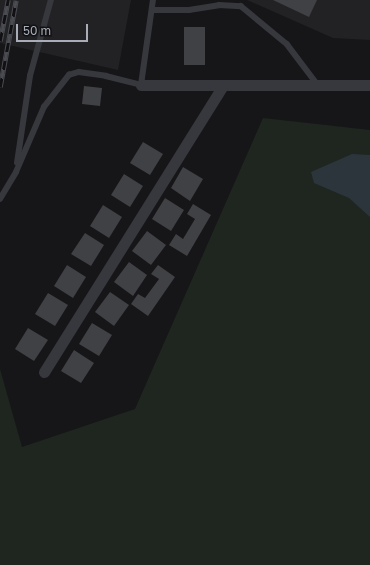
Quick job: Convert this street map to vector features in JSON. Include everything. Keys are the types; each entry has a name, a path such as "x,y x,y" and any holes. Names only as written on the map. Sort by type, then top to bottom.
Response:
{"street":[{"path":"141,85 370,85"},
{"path":"44,372 223,86"}],"lane":[{"path":"16,172 30,76 51,0"},
{"path":"0,199 16,172 44,107 69,75 79,72 141,85 153,10 153,0"},
{"path":"153,10 189,10 219,5 241,6 287,44 320,86"}],"shaded area":[{"path":"0,0 131,0 118,70 0,43"},
{"path":"247,0 370,0 370,40 333,38"},
{"path":"263,118 370,130 370,565 0,565 0,369 22,447 135,409"},
{"path":"352,154 370,155 370,217 349,198 314,183 311,172"}],"building":[{"path":"273,0 317,0 309,17"},
{"path":"184,27 205,27 205,65 184,65"},
{"path":"84,86 102,88 100,106 82,104"},
{"path":"143,142 163,154 150,175 130,163"},
{"path":"183,167 203,179 190,201 171,188"},
{"path":"124,174 143,186 130,207 111,195"},
{"path":"165,198 184,210 171,231 152,219"},
{"path":"193,204 211,215 187,256 169,245 176,234 183,239 195,219 187,214"},
{"path":"103,205 122,217 109,238 90,226"},
{"path":"147,231 166,245 151,265 132,251"},
{"path":"85,233 104,245 91,266 71,254"},
{"path":"129,262 147,275 133,296 114,282"},
{"path":"67,265 86,277 73,298 54,286"},
{"path":"158,265 175,277 148,316 131,304 138,294 145,298 159,279 151,274"},
{"path":"110,292 129,305 114,326 95,312"},
{"path":"48,293 68,305 55,326 35,314"},
{"path":"92,323 112,335 99,356 79,344"},
{"path":"28,328 48,340 34,361 15,349"},
{"path":"74,350 94,363 81,383 61,371"}],"railway":[{"path":"0,41 8,0"},
{"path":"0,87 16,0"}]}
